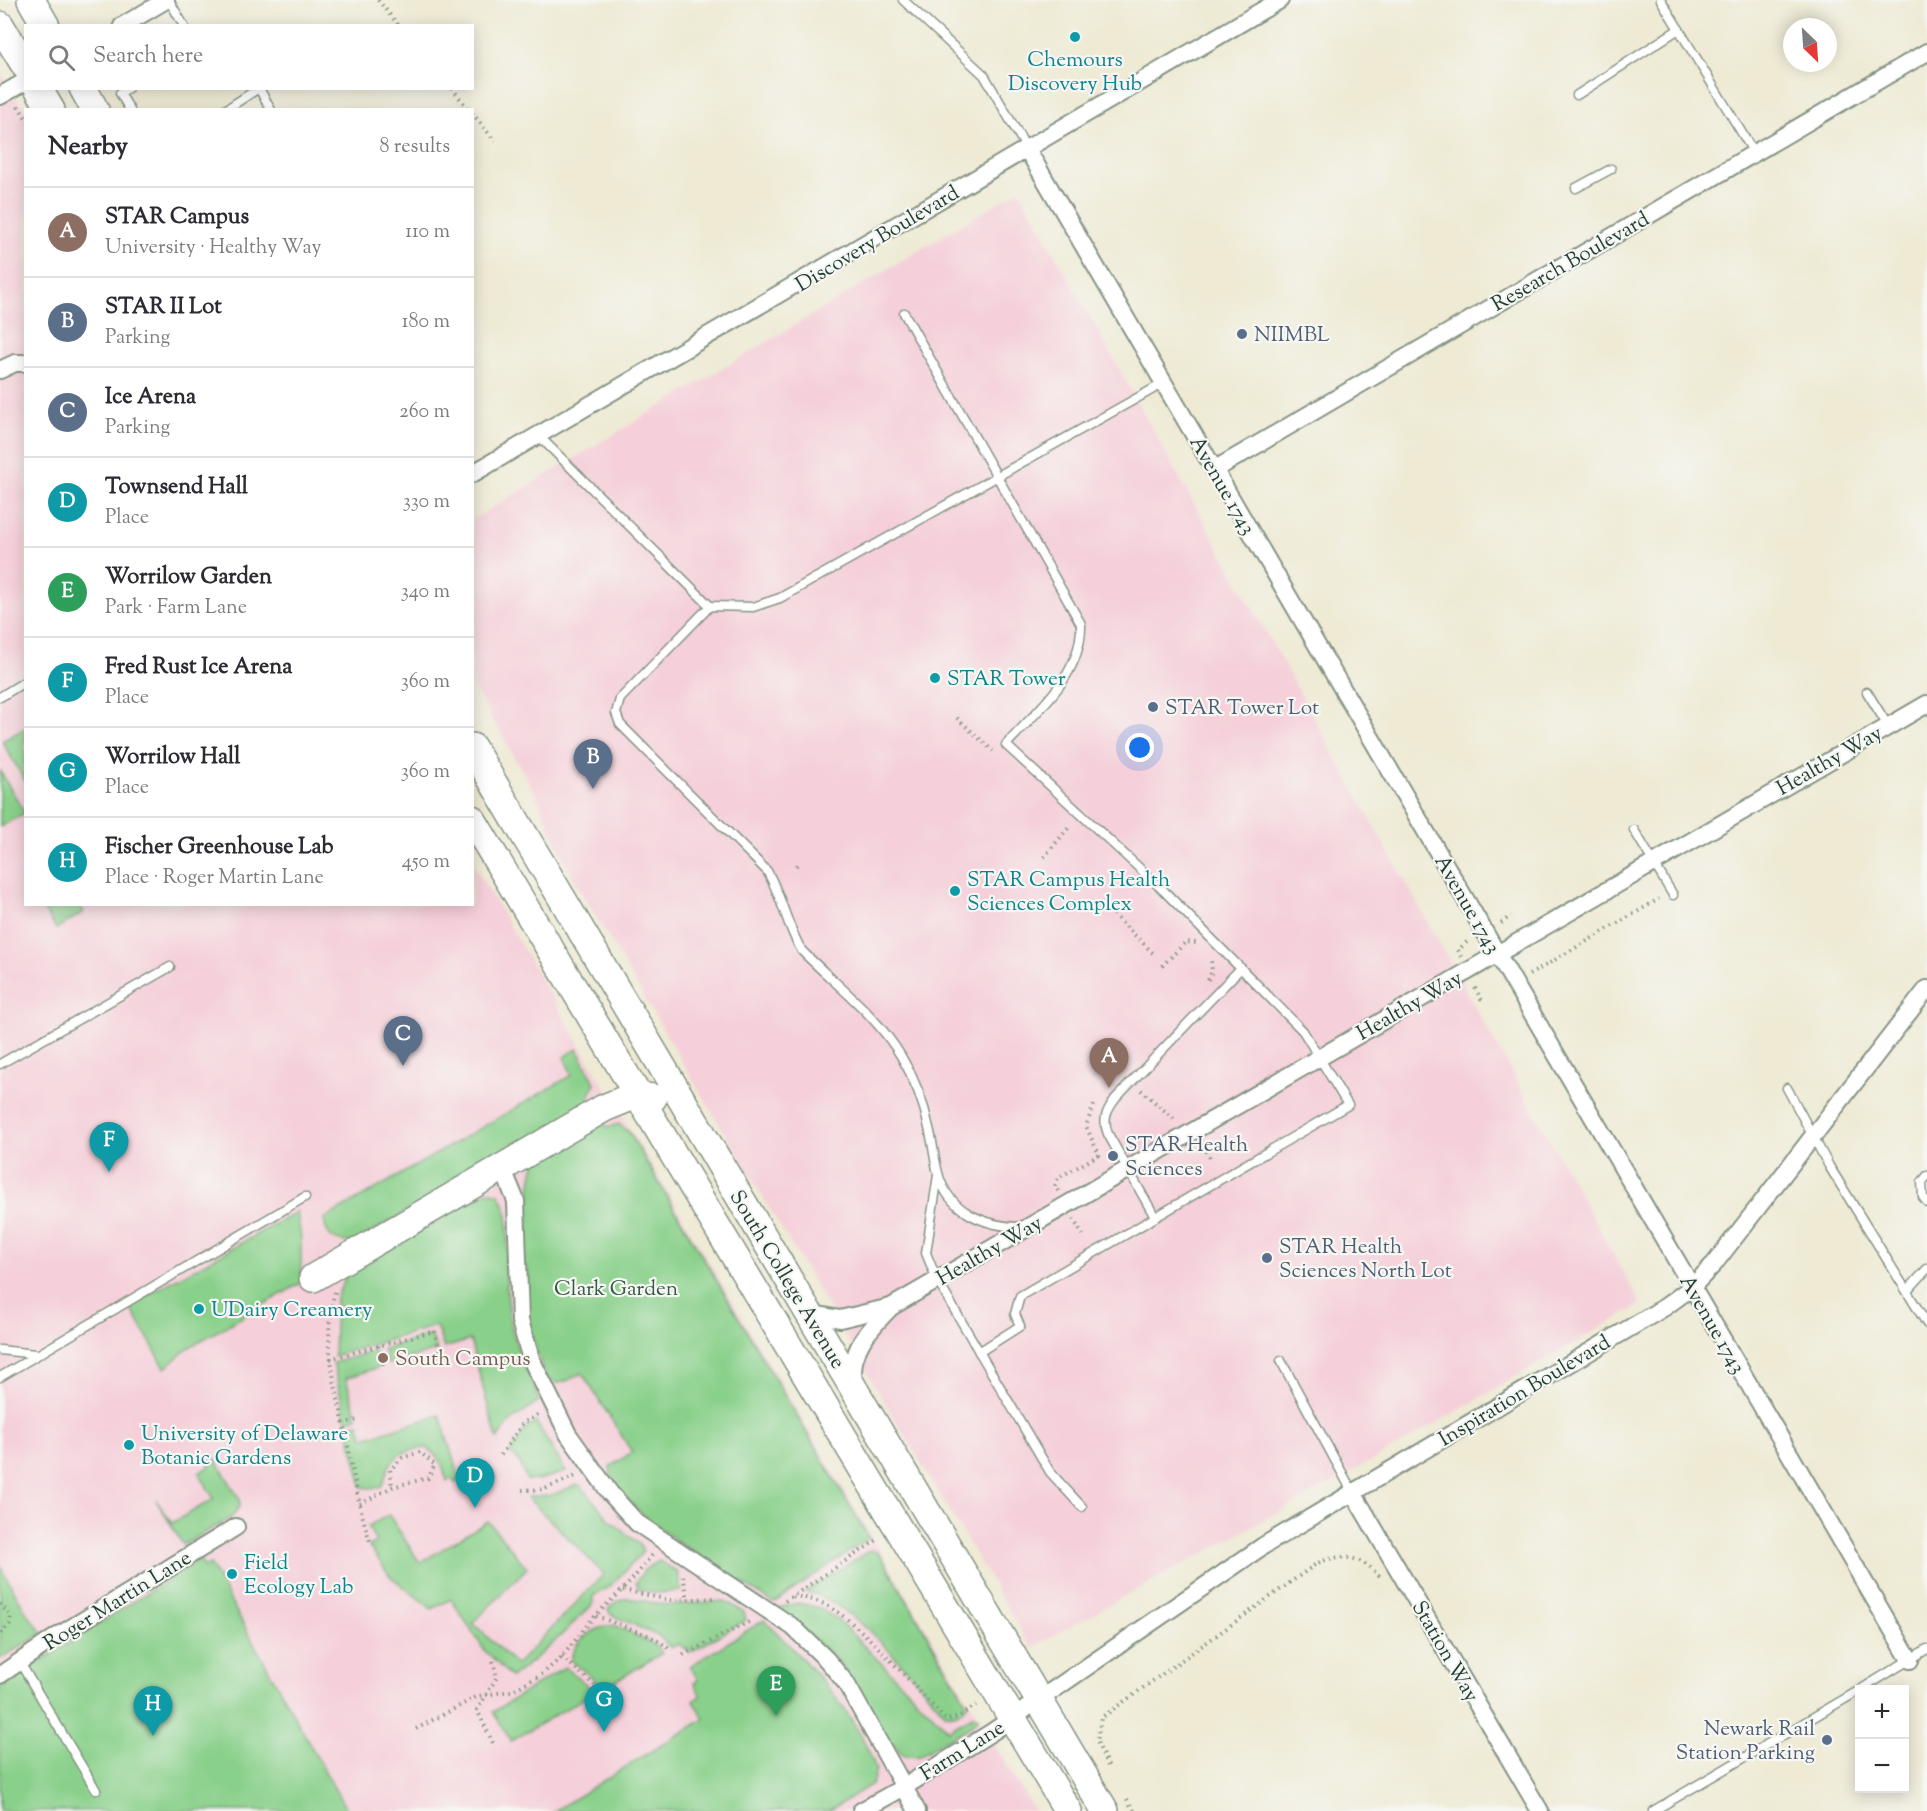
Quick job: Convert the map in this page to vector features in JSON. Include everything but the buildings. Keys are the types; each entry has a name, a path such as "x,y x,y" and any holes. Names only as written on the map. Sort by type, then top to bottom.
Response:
{"main road":[{"path":"31,0 45,24"},
{"path":"0,25 24,64"},
{"path":"39,90 50,108"},
{"path":"84,90 94,108"},
{"name":"South College Avenue","path":"474,750 1038,1700 1114,1801"},
{"name":"South College Avenue","path":"474,822 636,1095 842,1431 1068,1811"},
{"path":"324,1285 502,1167 604,1108 636,1095 684,1102"}],"street":[{"path":"125,24 167,0"},
{"name":"Discovery Boulevard","path":"474,473 1280,0"},
{"name":"Research Boulevard","path":"1214,470 1927,52"},
{"path":"0,96 24,82"},
{"name":"Avenue 1743","path":"1027,149 1910,1660"},
{"path":"0,370 15,363 24,363"},
{"name":"Healthy Way","path":"855,1392 852,1364 856,1351 872,1327 891,1307 1927,704"},
{"name":"Inspiration Boulevard","path":"1038,1700 1197,1590 1352,1491 1665,1306 1692,1287 1714,1264 1927,989"},
{"path":"502,1167 516,1201 520,1321 531,1359 568,1434 610,1493 637,1523 793,1627 827,1660 846,1683 904,1787 861,1811"},
{"name":"Healthy Way","path":"808,1313 840,1319 891,1307"},
{"name":"Station Way","path":"1352,1491 1540,1811"},
{"name":"Roger Martin Lane","path":"0,1675 236,1527"},
{"name":"Farm Lane","path":"917,1811 904,1787 1038,1700"}],"lane":[{"path":"167,0 183,24"},
{"path":"903,0 984,75 1027,149"},
{"path":"1661,0 1754,153"},
{"path":"1577,94 1679,29"},
{"path":"125,90 120,93 129,108"},
{"path":"228,108 258,90"},
{"path":"261,90 271,108"},
{"path":"1576,188 1611,169"},
{"path":"904,313 1081,624 1078,655 1070,673 1006,745 1156,883 1303,1031 1321,1056 1348,1105 1020,1296 1015,1314 1020,1326 979,1352"},
{"path":"539,436 710,606 753,607 780,598 1164,383"},
{"path":"710,606 620,699 616,713 620,724 751,851 774,883 792,936 802,951 881,1025 902,1058 920,1095 938,1175 946,1192 972,1217 1000,1227 1029,1227"},
{"path":"0,697 24,682"},
{"path":"1867,692 1888,726"},
{"path":"1634,830 1673,896"},
{"path":"0,1064 170,967"},
{"path":"1155,1217 1127,1170 1104,1124 1107,1111 1241,968"},
{"path":"1787,1088 1829,1166 1927,1324"},
{"path":"938,1175 926,1253 937,1280 1050,1472 1082,1507"},
{"path":"1927,1176 1922,1182 1923,1197 1927,1202"},
{"path":"0,1377 306,1197"},
{"path":"1908,1290 1927,1269"},
{"path":"0,1350 38,1354"},
{"path":"1281,1361 1352,1491"},
{"path":"1868,1685 1927,1650"},
{"path":"19,1661 96,1790"},
{"path":"1653,1811 1855,1693"}],"path":[{"path":"378,0 397,24"},
{"path":"454,90 467,108"},
{"path":"474,116 495,141"},
{"path":"957,718 998,756"},
{"path":"1044,857 1071,825"},
{"path":"1529,975 1660,898"},
{"path":"1113,914 1155,955"},
{"path":"1501,922 1511,916"},
{"path":"1461,957 1458,950 1469,940"},
{"path":"1162,966 1186,942"},
{"path":"1475,988 1483,1002"},
{"path":"1132,1082 1190,1132 1210,1158"},
{"path":"324,1285 330,1320 330,1359 360,1504 371,1544"},
{"path":"330,1359 434,1331 440,1350"},
{"path":"378,1346 384,1366"},
{"path":"343,1423 359,1420"},
{"path":"360,1504 392,1486 428,1478 435,1465 420,1452 402,1458 390,1470 392,1486"},
{"path":"522,1491 545,1489 578,1475"},
{"path":"769,1612 877,1540"},
{"path":"416,1729 478,1696 512,1691 541,1675 562,1657 657,1548"},
{"path":"1111,1773 1097,1742 1101,1718 1316,1564 1330,1557 1346,1556 1359,1560 1371,1567 1386,1587"},
{"path":"622,1590 670,1600 727,1598"},
{"path":"794,1596 813,1599 833,1609 859,1631 946,1720 958,1717 976,1705"},
{"path":"0,1604 11,1616 10,1624 0,1634"},
{"path":"682,1654 757,1618 749,1613"},
{"path":"596,1616 650,1636 669,1648"},
{"path":"562,1657 597,1687"},
{"path":"493,1661 496,1677 488,1695 477,1710 494,1745"},
{"path":"1114,1801 1134,1811"}],"shaded area":[{"name":"South Campus","path":"0,72 24,109 24,906 474,906 474,866 1034,1811 0,1811"},
{"path":"1019,190 1641,1304 1375,1459 1031,1648 570,873 534,791 474,688 474,519"}],"green space":[{"path":"24,729 24,779 2,741"},
{"path":"0,771 24,814 0,827"},
{"path":"42,906 81,906 84,912 56,929"},
{"path":"577,1049 595,1083 589,1097 594,1105 354,1242 342,1242 329,1235 324,1219 572,1075 564,1057"},
{"name":"Clark Garden","path":"604,1121 607,1127 619,1124 629,1132 869,1538 774,1603 678,1542 630,1502 615,1484 610,1467 632,1452 582,1373 556,1383 547,1378 542,1368 526,1310 523,1261 530,1186 535,1162"},
{"path":"488,1191 499,1194 504,1203 508,1222 507,1294 512,1328 526,1370 540,1400 511,1421 497,1439 470,1340 444,1348 436,1326 334,1356 336,1298 345,1279 342,1276"},
{"path":"297,1212 301,1238 301,1283 188,1348 165,1368 129,1305"},
{"path":"431,1335 437,1350 388,1364 383,1349"},
{"path":"375,1351 380,1367 346,1378 357,1417 346,1420 333,1363"},
{"path":"440,1415 460,1481 455,1483 452,1479 447,1481 440,1459 427,1448 411,1450 393,1460 381,1486 362,1487 347,1425 359,1423 364,1438"},
{"path":"536,1422 566,1472 538,1480 527,1480 520,1463 510,1453 525,1430"},
{"path":"215,1458 240,1500 240,1506 231,1518 183,1545 156,1500 172,1523 214,1499 199,1473 210,1466 209,1462"},
{"path":"576,1485 581,1486 609,1519 641,1546 643,1552 609,1587 593,1596 593,1604 564,1633 511,1677 485,1651 451,1599 432,1609 390,1576 369,1546 376,1542 368,1526 389,1515 420,1563 488,1521 527,1568 473,1623 516,1665 604,1574 527,1497 552,1495"},
{"path":"870,1550 879,1552 968,1705 958,1712 946,1714 881,1642 843,1609 824,1598 805,1592"},
{"path":"200,1559 204,1567 210,1564 347,1811 0,1811 0,1687"},
{"path":"659,1561 678,1572 681,1591 655,1593 639,1589 636,1582 645,1569"},
{"path":"0,1566 28,1615 43,1633 0,1659"},
{"path":"627,1598 668,1605 725,1601 744,1612 746,1620 691,1652 678,1644 671,1648 660,1637 610,1614 608,1609 616,1602"},
{"path":"798,1603 817,1607 837,1619 948,1730 974,1715 978,1718 970,1727 917,1757 904,1755 889,1741 868,1704 839,1662 778,1608"},
{"path":"764,1620 829,1688 856,1726 876,1769 872,1784 829,1811 554,1811 704,1719 694,1701 701,1696 694,1683 698,1680 690,1666"},
{"path":"614,1625 654,1644 662,1653 604,1688 571,1660 576,1646 587,1635 600,1628"},
{"path":"565,1667 595,1692 511,1741 493,1712"}],"place":[{"name":"Chemours Discovery Hub","path":"1075,37"},
{"name":"NIIMBL","path":"1242,334"},
{"name":"STAR Tower","path":"935,678"},
{"name":"STAR Tower Lot","path":"1153,707"},
{"name":"STAR II Lot","path":"593,789"},
{"name":"STAR Campus Health Sciences Complex","path":"955,891"},
{"name":"Ice Arena","path":"403,1066"},
{"name":"STAR Campus","path":"1109,1088"},
{"name":"STAR Health Sciences","path":"1113,1156"},
{"name":"Fred Rust Ice Arena","path":"109,1172"},
{"name":"STAR Health Sciences North Lot","path":"1267,1258"},
{"name":"UDairy Creamery","path":"199,1309"},
{"name":"South Campus","path":"383,1358"},
{"name":"University of Delaware Botanic Gardens","path":"129,1445"},
{"name":"Townsend Hall","path":"475,1508"},
{"name":"Field Ecology Lab","path":"232,1574"},
{"name":"Worrilow Garden","path":"776,1716"},
{"name":"Worrilow Hall","path":"604,1732"},
{"name":"Fischer Greenhouse Lab","path":"153,1736"},
{"name":"Newark Rail Station Parking","path":"1827,1740"}]}
